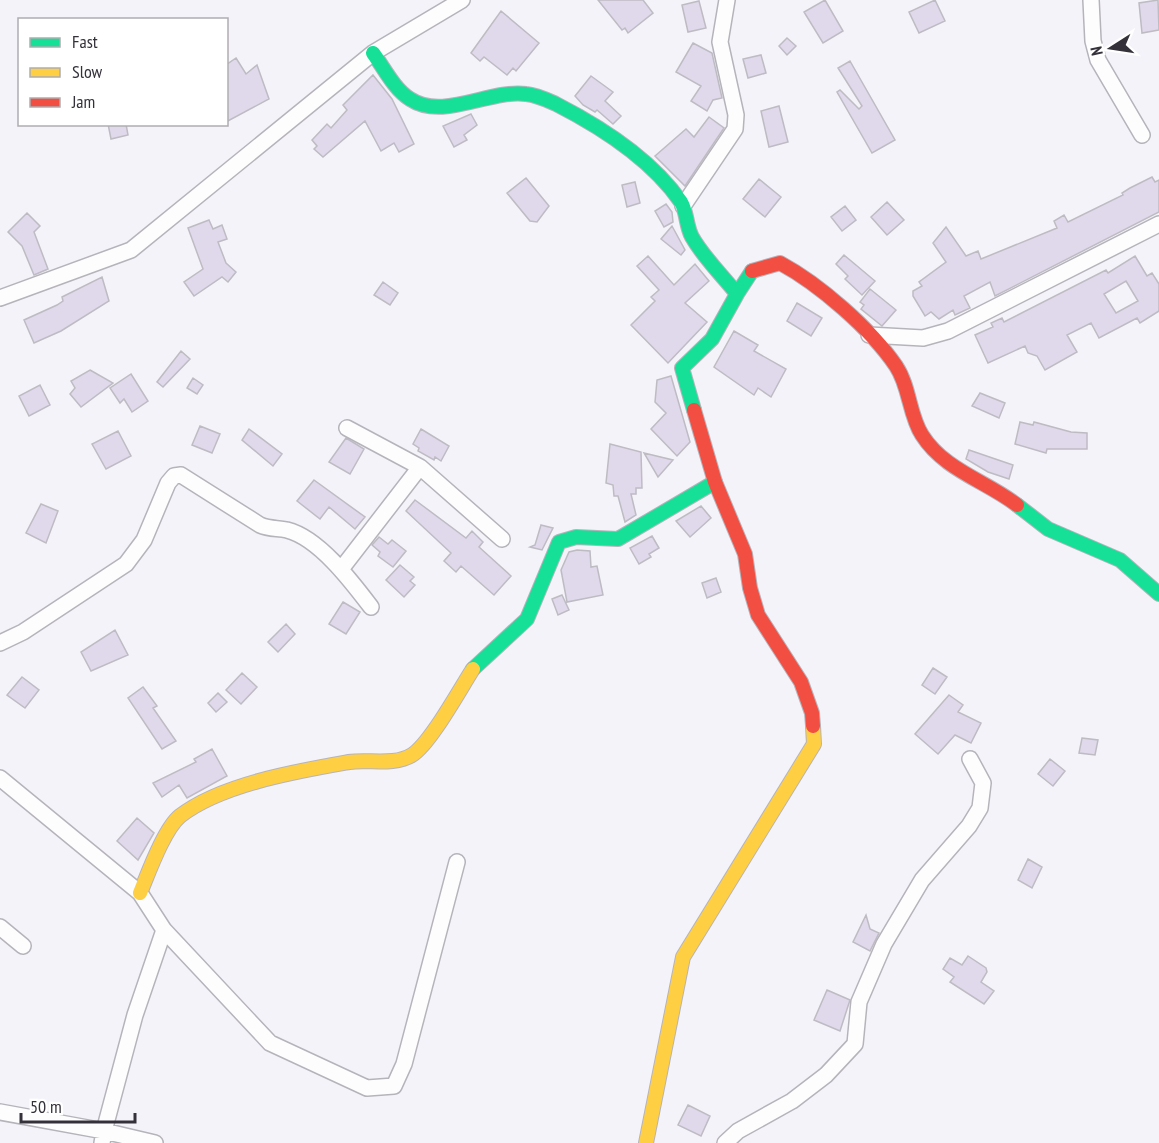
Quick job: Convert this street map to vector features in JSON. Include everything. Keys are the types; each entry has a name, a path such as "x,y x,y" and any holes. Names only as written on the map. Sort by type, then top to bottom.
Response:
{"street":[{"path":"0,298 131,250 373,53 462,0"},
{"path":"683,207 735,129 736,115 720,42 727,0"},
{"path":"1091,0 1093,41 1098,60 1142,135"},
{"path":"373,53 412,100 439,107 507,93 538,96 591,125 646,164 683,207 688,227 701,252 737,294"},
{"path":"869,335 923,338 948,331 1159,224"},
{"path":"646,1143 683,957 814,744 812,713 801,682 758,615 750,588 745,554 715,482 682,368 712,339 753,269 780,263 809,279 869,335 896,366 908,391 921,434 945,462 1008,498 1048,529 1120,560 1159,594"},
{"path":"347,428 420,467 502,539"},
{"path":"342,568 420,467"},
{"path":"0,643 23,632 49,612 126,564 144,540 168,483 174,476 182,475 260,525 270,530 288,530 318,548 342,568 371,607"},
{"path":"140,893 160,847 179,816 235,787 351,762 388,761 412,755 427,739 478,662 527,619 559,542 567,538 583,536 616,540 715,482"},
{"path":"725,1143 738,1131 792,1101 826,1075 855,1044 859,1002 884,944 922,880 969,826 980,808 983,783 970,759"},
{"path":"0,778 140,893 164,930 270,1043 367,1088 394,1086 404,1064 457,862"},
{"path":"0,927 23,946"},
{"path":"109,1138 135,1015 164,930"},
{"path":"0,1112 109,1138 155,1143"}],"building":[{"path":"598,0 643,0 653,13 628,33 625,28 622,30"},
{"path":"825,0 843,31 823,43 804,12"},
{"path":"935,0 945,21 919,33 909,12"},
{"path":"1158,0 1159,30 1142,33 1139,3"},
{"path":"699,1 706,28 688,32 682,5"},
{"path":"501,11 539,43 516,71 513,68 507,75 484,57 480,61 471,53"},
{"path":"787,38 796,46 787,55 779,46"},
{"path":"693,43 712,53 722,98 713,100 707,111 691,101 701,86 676,72"},
{"path":"761,55 766,73 748,78 743,59"},
{"path":"236,58 246,74 257,65 269,99 228,121 228,64"},
{"path":"850,61 895,140 872,153 837,92 840,90 859,109 862,106 838,68"},
{"path":"373,75 392,99 414,144 399,152 394,143 381,151 365,121 323,157 314,149 317,146 312,140 327,124 331,128 347,110 343,105"},
{"path":"591,76 613,92 605,101 621,116 613,124 597,110 595,112 583,105 575,96"},
{"path":"779,106 788,142 769,147 761,111"},
{"path":"471,114 477,125 464,135 467,140 454,147 443,126"},
{"path":"709,117 724,128 685,186 655,156 686,129 694,137"},
{"path":"108,126 126,126 128,135 111,139"},
{"path":"1152,177 1155,182 1159,180 1159,212 995,296 990,282 964,296 970,308 955,315 953,310 939,319 931,312 925,316 913,296 913,291 922,286 919,282 946,262 933,243 946,227 966,256 978,251 981,259 1057,228 1054,221 1064,215 1068,222 1123,195 1122,193 1130,188"},
{"path":"526,178 549,206 537,222 530,221 507,193"},
{"path":"759,179 781,197 765,217 743,199"},
{"path":"635,182 640,203 627,207 622,185"},
{"path":"887,202 904,220 887,235 871,217"},
{"path":"666,204 672,212 673,222 664,227 655,211"},
{"path":"845,206 856,220 842,231 831,217"},
{"path":"27,213 40,226 34,232 48,269 34,275 22,246 8,232"},
{"path":"209,220 213,229 222,225 227,239 218,242 226,263 236,272 228,282 222,277 194,296 184,282 203,269 188,228"},
{"path":"672,226 685,250 681,255 661,239"},
{"path":"844,255 875,281 862,295 845,279 848,276 836,264"},
{"path":"648,256 674,285 695,264 709,281 685,303 707,322 668,363 631,325 655,301 651,297 659,290 637,266"},
{"path":"1135,256 1147,276 1152,273 1159,284 1159,311 1140,323 1137,318 1099,338 1091,323 1067,335 1077,352 1045,370 1037,356 1028,353 1025,346 988,363 975,335 993,327 991,323 1002,318 1004,322 1106,270 1108,273","holes":["1126,281 1138,301 1116,313 1104,294"]},
{"path":"102,277 109,301 61,331 34,343 24,320 57,305 63,301 62,297"},
{"path":"383,282 398,293 390,305 374,295"},
{"path":"870,289 896,310 882,326 861,309 864,305 860,302"},
{"path":"797,303 822,318 811,336 787,321"},
{"path":"734,331 758,345 754,351 786,369 771,397 758,388 754,395 714,367"},
{"path":"181,351 190,359 163,387 157,382"},
{"path":"90,370 113,383 81,407 70,394 75,388 71,381"},
{"path":"131,374 148,401 132,412 124,399 120,403 110,388"},
{"path":"671,376 690,442 677,456 651,429 666,413 655,402 657,380"},
{"path":"193,378 203,385 197,394 187,388"},
{"path":"40,385 50,405 29,416 19,396"},
{"path":"980,393 1005,403 999,418 972,406"},
{"path":"1020,422 1033,425 1034,422 1071,432 1087,433 1087,449 1047,449 1046,453 1015,444"},
{"path":"200,426 220,434 212,453 192,445"},
{"path":"249,429 282,454 273,466 242,440"},
{"path":"421,429 449,446 441,461 435,457 434,460 418,451 419,448 413,444"},
{"path":"118,431 131,456 106,469 92,444"},
{"path":"346,438 364,449 350,474 329,462"},
{"path":"610,444 641,452 642,488 636,488 636,494 631,494 636,515 625,522 618,496 614,496 613,485 606,483"},
{"path":"969,450 1013,465 1009,479 988,472 966,459"},
{"path":"644,453 673,460 658,477"},
{"path":"314,480 365,517 355,529 329,507 320,519 297,501"},
{"path":"415,500 466,538 472,531 483,542 479,547 511,576 494,595 461,566 456,572 444,561 451,553 406,511"},
{"path":"41,504 58,511 46,543 26,533"},
{"path":"701,506 711,518 690,537 676,521"},
{"path":"541,525 553,528 542,550 530,547 535,545"},
{"path":"652,536 659,548 649,554 651,557 639,564 630,548"},
{"path":"379,537 388,544 392,540 406,551 393,567 378,556 380,552 372,545"},
{"path":"590,551 591,567 597,566 603,595 567,602 561,570 569,552"},
{"path":"400,565 414,577 410,581 415,585 404,597 386,580"},
{"path":"716,578 721,592 707,598 702,583"},
{"path":"562,595 569,610 558,615 552,599"},
{"path":"343,602 360,612 346,634 329,624"},
{"path":"286,624 295,634 278,652 268,642"},
{"path":"115,630 128,655 91,671 81,652"},
{"path":"933,668 947,677 935,694 922,685"},
{"path":"242,673 257,687 241,704 226,690"},
{"path":"22,677 39,690 25,708 7,695"},
{"path":"143,687 157,706 153,708 176,741 162,749 128,698"},
{"path":"218,693 227,702 216,712 208,703"},
{"path":"949,695 963,705 958,712 981,723 971,743 955,735 938,754 915,734"},
{"path":"1082,738 1098,740 1095,755 1079,753"},
{"path":"212,749 227,776 187,798 179,785 162,797 153,783 196,762 194,759"},
{"path":"1050,759 1065,771 1053,786 1038,774"},
{"path":"137,818 154,833 138,860 117,841"},
{"path":"1028,859 1042,867 1032,888 1018,880"},
{"path":"866,915 870,929 879,933 870,951 853,942"},
{"path":"968,956 986,968 987,972 981,982 994,991 984,1004 950,982 954,977 943,969 950,958 962,965"},
{"path":"827,990 850,1000 840,1031 814,1020"},
{"path":"688,1105 710,1116 701,1136 678,1125"}],"traffic: fast":[{"path":"373,53 399,90 410,99 423,105 452,106 497,96 526,94 545,99 573,113 608,134 656,172 681,202 690,233 697,245 737,294 752,271"},
{"path":"694,410 682,368 712,339 737,294"},
{"path":"473,669 527,619 559,542 576,537 618,539 715,482"},
{"path":"1017,505 1048,529 1120,560 1159,594"}],"traffic: slow":[{"path":"140,893 162,841 180,816 217,795 261,780 349,762 389,761 412,755 436,728 473,669"},
{"path":"646,1143 683,957 814,744 813,726"}],"traffic: jam":[{"path":"752,271 780,263 843,308 873,337 896,366 901,374 914,419 931,447 954,466 1017,505"},
{"path":"694,410 715,482 745,554 750,588 758,615 801,682 812,713 813,726"}]}
